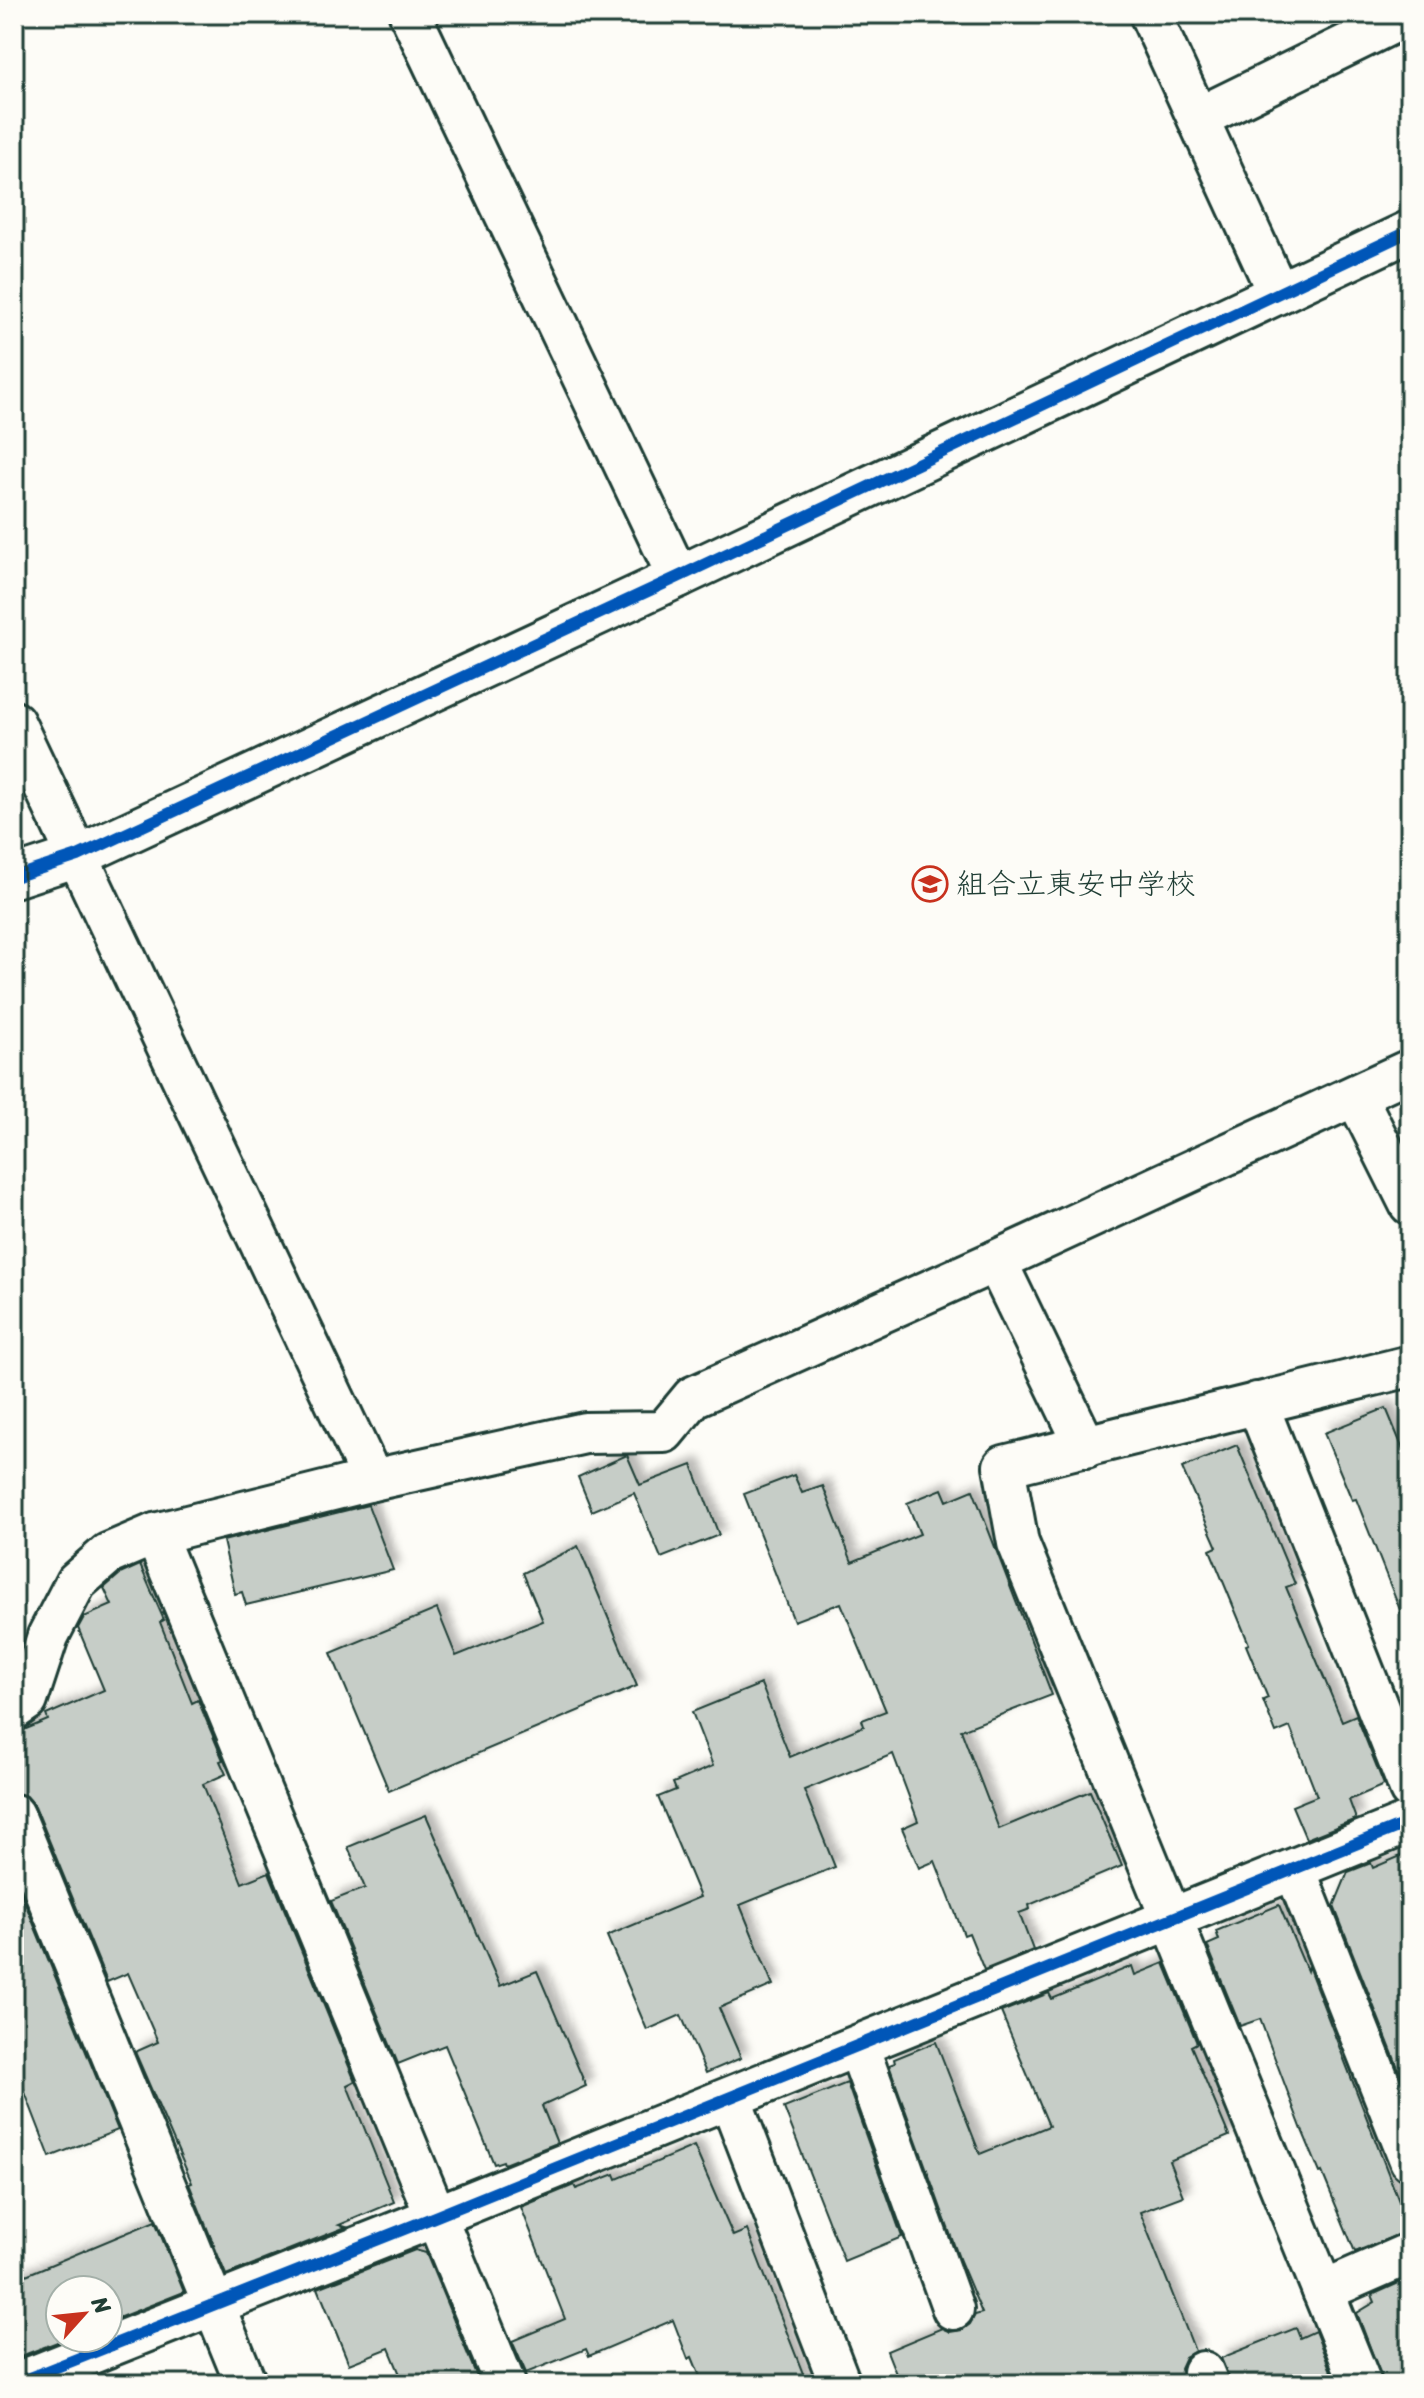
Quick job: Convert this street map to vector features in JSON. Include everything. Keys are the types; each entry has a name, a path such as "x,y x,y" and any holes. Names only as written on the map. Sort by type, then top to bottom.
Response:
{"street":[{"path":"410,14 678,577"},
{"path":"1150,14 1278,293"},
{"path":"1198,118 1398,20"},
{"path":"14,877 78,856 1410,231"},
{"path":"14,722 364,1462 368,1481"},
{"path":"14,1709 27,1700 48,1636 76,1582 108,1554 155,1534 368,1481 585,1433 664,1432 693,1397 1410,1070"},
{"path":"1356,1096 1410,1204"},
{"path":"996,1261 1086,1447"},
{"path":"1361,2384 1018,1543 1004,1466 1410,1366"},
{"path":"1257,1403 1410,1789"},
{"path":"155,1534 505,2384"},
{"path":"14,1815 246,2384"},
{"path":"14,2384 1410,1822"},
{"path":"1295,1870 1410,2160"},
{"path":"858,2046 953,2309"},
{"path":"730,2098 840,2384"},
{"path":"1323,2291 1410,2253"}],"building":[{"path":"1386,1408 1410,1466 1408,1630 1356,1499 1352,1500 1324,1433"},
{"path":"1237,1445 1295,1584 1286,1587 1342,1721 1356,1715 1384,1785 1349,1800 1356,1819 1306,1839 1292,1806 1317,1796 1290,1727 1276,1733 1263,1700 1268,1698 1246,1645 1249,1644 1210,1550 1217,1547 1182,1468"},
{"path":"627,1455 640,1485 692,1465 719,1535 661,1558 634,1493 592,1511 578,1477"},
{"path":"794,1475 802,1493 823,1486 852,1562 920,1534 907,1503 942,1489 947,1501 973,1490 1052,1695 961,1730 999,1829 1090,1791 1122,1866 1029,1905 1030,1909 1019,1913 1033,1950 984,1970 969,1933 964,1935 935,1861 919,1868 902,1828 918,1821 893,1754 804,1790 835,1867 740,1905 773,1985 719,2008 741,2058 706,2073 681,2015 647,2030 607,1936 700,1897 658,1797 676,1790 673,1783 713,1766 692,1712 761,1684 790,1757 864,1726 862,1720 886,1711 841,1603 794,1621 744,1494"},
{"path":"368,1505 393,1570 246,1605 242,1592 235,1594 223,1541"},
{"path":"578,1546 637,1686 389,1791 331,1653 437,1609 456,1656 543,1621 523,1573"},
{"path":"140,1565 164,1620 160,1622 192,1703 198,1700 223,1760 220,1761 226,1774 203,1784 242,1883 269,1872 355,2081 347,2085 394,2202 339,2225 346,2227 226,2275 189,2184 192,2183 135,2052 158,2042 128,1973 107,1982 35,1806 27,1796 14,1792 14,1734 48,1720 46,1715 104,1690 78,1628 84,1617 112,1605 104,1588 120,1574"},
{"path":"426,1815 500,1986 537,1971 586,2086 542,2106 557,2143 504,2164 503,2161 494,2164 445,2045 398,2064 331,1901 365,1888 348,1847"},
{"path":"1410,1852 1409,2095 1334,1906 1348,1872 1371,1863 1373,1868"},
{"path":"14,1876 118,2130 50,2157 14,2064"},
{"path":"1279,1905 1307,1971 1308,1966 1410,2230 1355,2252 1302,2130 1260,2019 1240,2026 1207,1945 1219,1940 1216,1931"},
{"path":"1164,1963 1197,2043 1191,2046 1229,2136 1169,2161 1183,2196 1140,2212 1195,2351 1185,2357 1180,2368 1183,2384 900,2384 887,2351 942,2328 950,2332 962,2330 975,2315 982,2313 889,2065 895,2063 894,2059 936,2042 980,2154 1049,2126 1001,2012 1049,1993 1052,1999 1132,1966 1135,1975"},
{"path":"847,2083 902,2237 844,2261 784,2108"},
{"path":"694,2146 733,2236 747,2230 807,2384 703,2384 692,2357 688,2359 673,2320 589,2356 586,2349 526,2373 512,2341 565,2319 521,2207 574,2185 576,2189 615,2174 617,2179"},
{"path":"155,2221 184,2292 124,2316 124,2274 44,2274 44,2347 21,2356 14,2338 14,2280"},
{"path":"415,2250 426,2253 480,2384 404,2384 389,2348 349,2364 318,2288"},
{"path":"1410,2278 1410,2384 1384,2384 1357,2313 1375,2302 1372,2295"},
{"path":"1296,2328 1300,2338 1315,2331 1336,2384 1231,2384 1221,2358"}],"cycle path":[{"path":"14,877 78,856 1410,231"},
{"path":"14,2384 1410,1822"}],"place":[{"name":"組合立東安中学校","path":"930,884"}]}
